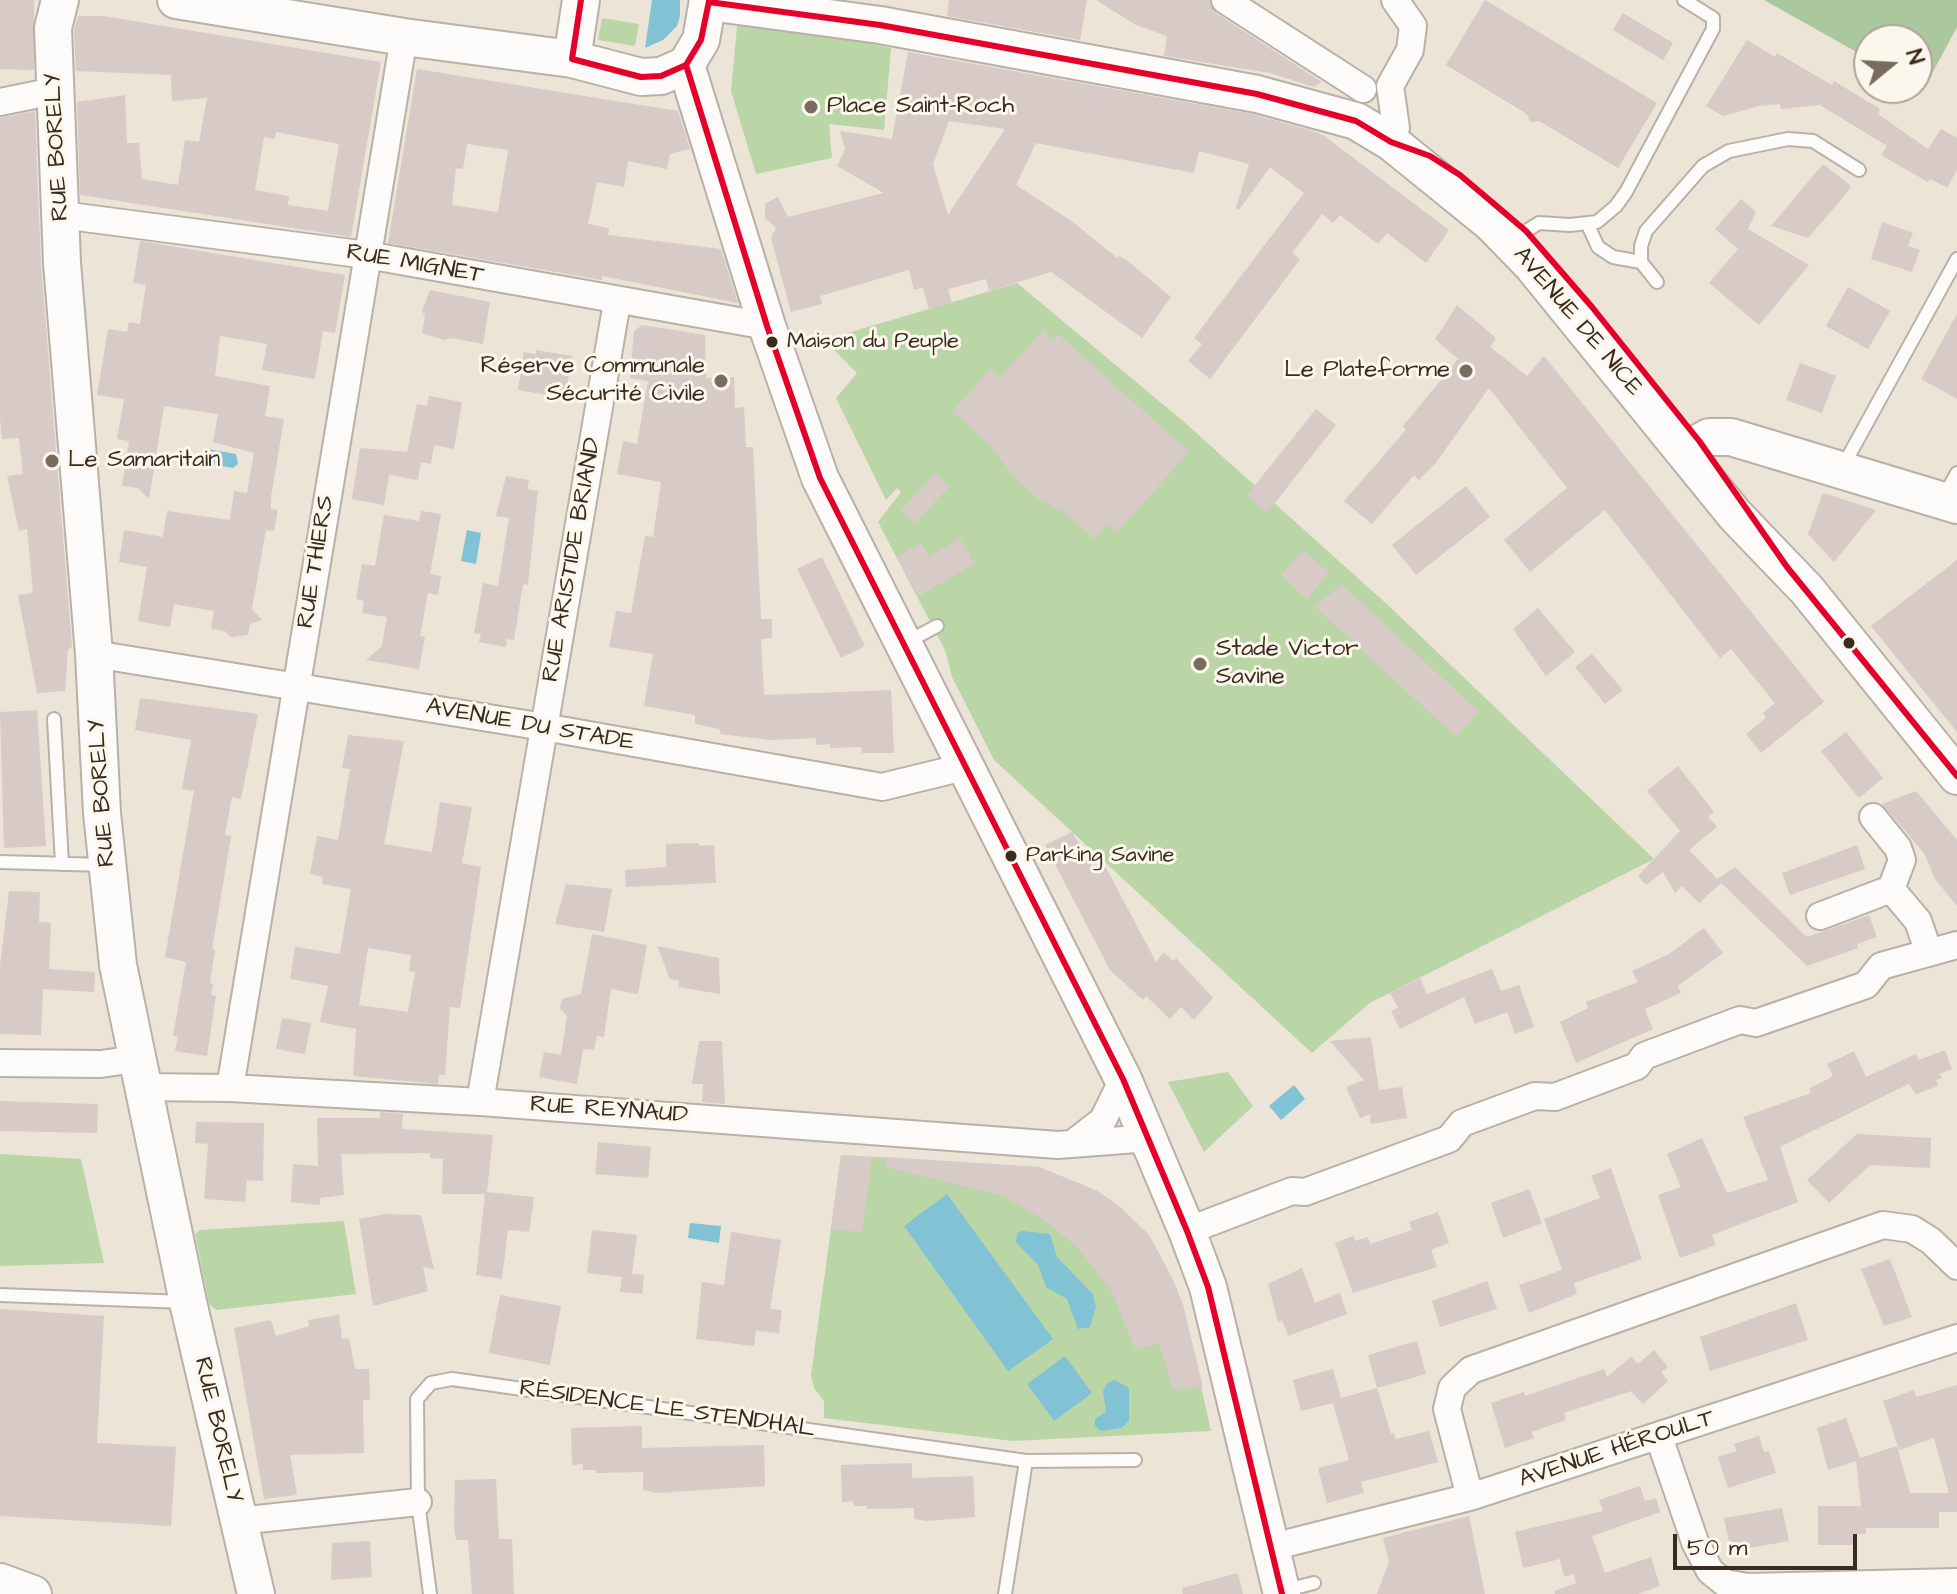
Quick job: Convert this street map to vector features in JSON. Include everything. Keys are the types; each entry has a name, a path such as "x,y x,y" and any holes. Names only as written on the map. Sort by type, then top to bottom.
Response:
{"main road":[{"name":"RUE BORELY","path":"60,0 53,28 61,218 107,865 118,965 251,1588"},
{"path":"176,0 404,37 572,59 641,77 661,76 686,65 701,40 709,1 755,4 1257,94 1360,105 1391,142"},
{"path":"572,59 581,0"},
{"path":"686,65 767,326 820,478 1150,1138 1208,1287 1272,1547 1293,1589"},
{"name":"AVENUE DE NICE","path":"1391,142 1430,156 1460,175 1526,231 1700,442 1787,567 1957,776"},
{"name":"AVENUE DE NICE","path":"1391,142 1491,223 1531,264 1735,515 1787,567"},
{"path":"1700,442 1709,437 1731,437 1840,471 1952,493"},
{"path":"0,1582 33,1594"}],"street":[{"path":"1225,0 1360,105 1390,86 1410,50 1413,26 1395,0"},
{"name":"RUE THIERS","path":"230,1088 404,37"},
{"path":"1390,86 1396,128 1391,142"},
{"path":"0,102 54,91"},
{"name":"RUE MIGNET","path":"61,218 77,217 367,255 617,302 767,326"},
{"name":"RUE ARISTIDE BRIAND","path":"480,1102 617,302"},
{"name":"AVENUE DU STADE","path":"94,654 544,727 882,787 964,767"},
{"path":"1820,916 1891,889 1902,860 1898,848 1873,817"},
{"path":"1891,889 1918,921 1928,950"},
{"path":"1187,1231 1292,1191 1305,1192 1449,1139 1462,1123 1535,1096 1555,1097 1637,1066 1644,1056 1740,1020 1756,1023 1866,985 1881,966 1928,950 1957,945"},
{"name":"RUE REYNAUD","path":"0,1063 101,1064 230,1088 480,1102 1058,1145 1076,1141 1150,1138"},
{"path":"1076,1141 1103,1120 1123,1079"},
{"path":"1470,1497 1447,1409 1452,1388 1471,1370 1883,1225 1912,1229 1931,1241 1957,1266"},
{"name":"AVENUE HÉROULT","path":"1272,1547 1470,1497 1957,1338"},
{"path":"1659,1437 1695,1542 1710,1571 1725,1583 1748,1587 1957,1582"},
{"path":"238,1521 418,1502"}],"lane":[{"path":"1526,231 1539,223 1597,222 1616,206 1631,185 1713,29 1713,18 1684,0"},
{"path":"1657,282 1641,262 1641,246 1646,231 1703,166 1729,151 1788,139 1813,141 1859,170"},
{"path":"1587,223 1598,247 1613,257 1641,262"},
{"path":"1840,471 1957,259"},
{"path":"902,645 937,626"},
{"path":"54,719 62,864"},
{"path":"0,862 107,865"},
{"path":"0,1295 188,1302"},
{"name":"RÉSIDENCE LE STENDHAL","path":"430,1594 426,1584 418,1502 417,1399 431,1383 452,1379 1026,1461 1135,1460"},
{"path":"1005,1594 1026,1461"}],"green space":[{"path":"1764,0 1957,0 1957,27 1933,71 1933,24 1853,24 1853,50"},
{"name":"Place Saint-Roch","path":"738,16 891,48 884,130 829,124 832,158 756,174 731,91"},
{"path":"602,18 639,24 635,46 598,40"},
{"name":"Stade Victor Savine","path":"1017,283 1183,421 1390,607 1654,859 1370,1003 1312,1053 994,760 952,677 945,650 878,522 901,492 897,488 886,500 836,398 857,373 824,340"},
{"path":"1228,1072 1253,1106 1204,1152 1168,1082"},
{"path":"0,1154 81,1159 104,1263 0,1266"},
{"path":"841,1155 1039,1167 1097,1191 1120,1207 1149,1235 1173,1280 1183,1305 1211,1431 1013,1441 824,1418 824,1401 814,1388 811,1375"},
{"path":"344,1221 356,1294 216,1310 209,1304 195,1234 200,1230"}],"water":[{"path":"652,0 680,0 680,16 677,26 663,40 645,48"},
{"path":"207,449 236,454 238,464 233,468 205,463"},
{"path":"467,530 481,533 476,564 461,561"},
{"path":"1294,1085 1305,1099 1281,1120 1269,1106"},
{"path":"947,1194 1053,1339 1008,1371 904,1226"},
{"path":"690,1223 721,1226 719,1243 688,1238"},
{"path":"1017,1233 1050,1234 1057,1257 1093,1294 1096,1307 1090,1327 1078,1329 1067,1299 1046,1287 1038,1265 1016,1242"},
{"path":"1065,1356 1092,1393 1054,1421 1027,1384"},
{"path":"1115,1380 1129,1388 1129,1421 1121,1428 1101,1431 1095,1426 1095,1419 1106,1412 1103,1391 1107,1383"}],"building":[{"path":"0,0 34,0 34,70 0,69"},
{"path":"949,0 1087,0 1080,40 947,16"},
{"path":"1096,0 1209,0 1216,13 1322,82 1314,87 1270,73 1164,56 1167,36 1136,25"},
{"path":"1485,0 1657,103 1618,168 1539,121 1530,122 1527,114 1446,65"},
{"path":"1623,13 1673,43 1663,60 1613,30"},
{"path":"78,16 103,16 381,62 351,237 80,195 77,102 125,95 127,143 139,143 142,179 178,185 185,140 199,142 207,98 172,101 171,75 76,71 74,30","holes":["276,132 339,144 328,211 288,205 289,196 255,190 264,137 275,139"]},
{"path":"1747,40 1775,57 1777,53 1832,85 1834,81 1853,93 1853,104 1872,104 1880,109 1878,114 1928,149 1941,129 1957,138 1957,170 1947,188 1930,179 1928,182 1881,155 1887,146 1820,105 1781,109 1780,104 1759,106 1723,116 1706,106"},
{"path":"908,52 1252,114 1310,130 1323,135 1449,230 1426,263 1387,233 1378,244 1340,215 1333,223 1322,214 1292,253 1300,259 1210,379 1188,361 1202,344 1194,338 1304,193 1270,167 1239,210 1236,208 1249,164 1199,151 1194,173 1036,143 1016,185 1073,222 1117,258 1119,256 1129,262 1171,297 1142,338 1051,272 989,291 986,279 948,289 952,303 929,309 923,288 914,290 909,270 820,296 822,304 791,312 771,238 776,228 765,218 765,204 778,197 788,217 884,193 837,166 845,149 840,131 892,139","holes":["949,121 1005,129 948,215 933,164"]},
{"path":"417,69 678,111 690,149 670,154 667,169 628,161 624,187 597,182 588,224 609,228 608,235 721,249 738,303 602,276 602,280 388,243","holes":["467,144 508,150 498,212 452,205 456,168 463,169"]},
{"path":"35,111 41,265 72,648 68,649 65,691 37,693 18,595 33,593 27,529 19,531 7,476 23,474 19,438 2,439 0,418 0,118"},
{"path":"1823,164 1851,186 1845,195 1808,238 1771,226"},
{"path":"1741,199 1756,212 1748,229 1809,265 1759,325 1709,283 1738,249 1715,229"},
{"path":"1882,222 1913,233 1908,246 1920,250 1912,272 1871,259"},
{"path":"140,241 345,275 335,333 323,331 315,379 262,370 267,344 220,336 215,376 270,386 265,416 284,419 271,497 271,509 278,510 274,531 266,530 252,609 262,620 250,624 248,635 231,637 225,631 211,629 214,611 174,604 170,627 138,621 147,567 119,562 124,530 163,537 167,511 230,520 234,491 247,493 254,453 213,442 218,414 164,406 149,499 138,488 122,486 129,441 117,439 124,399 97,395 108,329 127,332 129,322 140,324 146,285 133,283"},
{"path":"1848,287 1890,311 1868,349 1826,326"},
{"path":"430,290 490,302 483,344 452,338 444,340 422,333 425,316 422,311"},
{"path":"1457,305 1496,338 1490,347 1527,376 1544,356 1824,702 1761,753 1746,734 1766,718 1763,713 1775,703 1731,649 1720,658 1605,510 1530,572 1504,540 1567,488 1489,388 1435,464 1419,480 1414,475 1372,524 1344,501 1406,430 1403,426 1458,359 1435,339"},
{"path":"1957,314 1957,399 1921,379"},
{"path":"642,325 705,335 706,378 734,377 735,408 744,407 746,447 753,447 761,619 772,619 772,638 761,639 764,695 891,690 894,753 862,753 861,747 830,748 830,744 816,745 816,738 770,740 720,734 720,729 695,724 695,715 644,706 653,654 609,647 616,611 631,613 645,536 653,537 661,482 617,474 623,441 637,444 648,381 630,378 634,331"},
{"path":"1043,330 1053,340 1058,334 1189,452 1117,532 1107,524 1094,539 1060,508 1057,511 1045,500 1042,502 1014,477 988,443 953,411 991,368 1001,377"},
{"path":"536,350 572,356 565,398 518,390 524,352 536,354"},
{"path":"1800,363 1836,376 1822,413 1786,400"},
{"path":"429,396 462,402 454,449 434,445 431,464 421,462 418,480 389,475 384,505 352,499 360,448 407,452 417,404 427,406"},
{"path":"1316,409 1336,425 1267,513 1247,495"},
{"path":"936,473 950,486 914,523 900,510"},
{"path":"506,476 529,480 527,489 538,491 528,585 523,584 514,640 507,639 506,647 479,642 481,634 474,633 483,583 498,586 509,518 496,516"},
{"path":"1466,486 1490,517 1416,575 1392,545"},
{"path":"1823,493 1876,510 1834,562 1808,534"},
{"path":"421,511 441,514 430,574 441,576 438,595 428,593 420,636 425,637 419,669 366,660 382,646 387,617 362,613 364,601 356,599 362,564 375,566 384,515 419,521"},
{"path":"960,538 974,564 919,596 896,557 921,543 929,557"},
{"path":"1304,550 1329,573 1307,599 1281,575"},
{"path":"822,557 865,646 841,658 797,569"},
{"path":"1957,560 1957,732 1871,626"},
{"path":"1342,585 1479,712 1456,737 1314,606"},
{"path":"1538,608 1575,652 1546,676 1513,629"},
{"path":"1592,654 1623,690 1605,704 1575,667"},
{"path":"140,698 258,714 241,799 232,797 225,835 231,836 212,949 215,950 211,995 216,996 207,1056 175,1051 178,1037 173,1036 186,962 165,957 194,791 182,789 191,740 135,730"},
{"path":"37,710 46,846 4,848 0,712"},
{"path":"1846,732 1883,778 1859,798 1821,751"},
{"path":"348,735 404,741 384,844 432,852 440,802 472,807 462,863 481,867 460,1008 450,1007 445,1075 439,1075 438,1084 353,1076 356,1029 320,1022 328,986 290,979 295,947 340,954 351,889 322,884 323,877 310,874 317,836 338,840 350,769 342,768","holes":["368,948 411,955 409,971 415,972 408,1012 359,1005"]},
{"path":"1678,766 1714,812 1708,817 1717,827 1689,850 1721,883 1699,903 1682,886 1675,893 1663,872 1646,885 1638,876 1680,831 1647,791"},
{"path":"1916,791 1957,840 1957,906 1935,879 1924,853 1882,804"},
{"path":"1072,832 1093,868 1103,862 1156,962 1164,952 1173,961 1176,958 1213,998 1194,1020 1181,1007 1170,1019 1146,996 1143,1000 1110,970 1045,845"},
{"path":"699,843 699,846 714,845 716,883 626,887 625,870 666,867 666,844"},
{"path":"1857,845 1865,869 1790,895 1782,873"},
{"path":"1735,867 1807,937 1869,915 1877,937 1857,944 1858,948 1807,966 1717,879"},
{"path":"566,884 612,889 604,932 555,924"},
{"path":"9,891 40,892 39,922 51,923 49,969 95,972 94,992 43,989 41,1035 0,1034 0,966"},
{"path":"1704,928 1723,953 1678,986 1681,993 1645,1009 1653,1029 1576,1063 1560,1022 1588,1008 1586,1002 1638,982 1632,971 1669,954"},
{"path":"592,934 647,945 638,994 611,989 604,1037 597,1036 594,1050 583,1049 577,1084 539,1077 544,1052 561,1055 567,1016 560,1008 562,999 581,994"},
{"path":"657,946 719,958 720,994 678,987 679,981 670,979"},
{"path":"1492,969 1501,991 1519,985 1534,1027 1515,1034 1507,1012 1475,1024 1464,997 1400,1029 1391,1011 1398,1008 1390,993 1420,978 1427,994"},
{"path":"282,1018 311,1023 305,1054 276,1049"},
{"path":"1371,1037 1379,1090 1402,1087 1407,1118 1371,1124 1370,1114 1360,1118 1346,1087 1364,1080 1330,1041"},
{"path":"699,1041 722,1041 725,1104 702,1102 703,1084 692,1084"},
{"path":"1945,1050 1952,1069 1940,1074 1942,1078 1936,1080 1938,1086 1916,1094 1909,1084 1780,1147 1798,1202 1712,1235 1716,1245 1680,1258 1658,1195 1681,1187 1667,1154 1702,1138 1727,1193 1768,1180 1743,1117 1811,1093 1809,1089 1833,1076 1827,1064 1854,1051 1866,1077 1916,1054 1918,1060"},
{"path":"0,1101 98,1104 97,1133 0,1131"},
{"path":"380,1112 403,1114 402,1129 493,1135 487,1192 534,1197 529,1232 508,1230 502,1279 476,1275 485,1194 442,1194 443,1159 430,1158 430,1153 341,1154 344,1195 320,1198 320,1205 291,1202 293,1164 318,1166 317,1118 380,1118"},
{"path":"196,1122 264,1123 263,1181 247,1180 245,1202 204,1199 208,1144 195,1143"},
{"path":"1857,1134 1931,1138 1930,1168 1870,1165 1829,1203 1807,1180"},
{"path":"598,1142 651,1147 648,1178 595,1174"},
{"path":"841,1155 872,1157 862,1232 831,1229"},
{"path":"886,1157 1039,1167 1097,1191 1120,1207 1149,1235 1173,1280 1183,1305 1203,1387 1173,1389 1159,1343 1135,1349 1110,1288 1076,1246 1047,1222 1004,1196 885,1167"},
{"path":"1611,1168 1642,1259 1574,1283 1577,1294 1529,1313 1519,1285 1562,1270 1544,1219 1600,1198 1591,1176"},
{"path":"1529,1189 1542,1223 1503,1238 1491,1203"},
{"path":"1438,1212 1449,1243 1431,1250 1437,1267 1353,1293 1335,1243 1353,1236 1355,1241 1368,1237 1370,1244 1412,1230 1409,1222"},
{"path":"386,1214 421,1215 434,1269 423,1267 428,1291 373,1306 359,1219"},
{"path":"592,1230 637,1235 632,1274 644,1275 642,1294 620,1292 622,1277 587,1273"},
{"path":"731,1232 781,1240 770,1309 782,1310 779,1333 756,1331 754,1346 696,1339 702,1282 724,1285"},
{"path":"1890,1259 1912,1317 1884,1326 1861,1269"},
{"path":"1302,1268 1315,1303 1340,1293 1347,1314 1288,1336 1282,1320 1278,1322 1268,1284"},
{"path":"1487,1281 1497,1309 1440,1327 1432,1301"},
{"path":"500,1295 561,1306 550,1365 489,1353"},
{"path":"1796,1303 1808,1340 1710,1371 1700,1337"},
{"path":"0,1309 104,1316 97,1443 176,1447 171,1526 0,1516"},
{"path":"339,1315 342,1339 349,1338 355,1369 369,1369 370,1400 363,1400 364,1453 290,1455 297,1495 264,1499 234,1328 271,1320 276,1336 309,1326 308,1320"},
{"path":"1417,1341 1426,1374 1377,1388 1368,1355"},
{"path":"1654,1350 1668,1367 1661,1372 1668,1381 1643,1404 1631,1391 1564,1413 1566,1420 1532,1432 1534,1438 1505,1448 1491,1403 1524,1392 1525,1396 1604,1369 1607,1377 1631,1357 1638,1364"},
{"path":"1333,1369 1341,1398 1377,1388 1391,1434 1394,1433 1396,1439 1429,1431 1438,1462 1361,1482 1364,1493 1327,1503 1318,1468 1349,1460 1333,1403 1301,1411 1293,1380"},
{"path":"1957,1385 1957,1512 1939,1512 1939,1528 1866,1528 1866,1534 1854,1534 1854,1545 1818,1545 1818,1506 1861,1506 1856,1461 1828,1470 1817,1428 1846,1418 1860,1458 1897,1446 1910,1493 1949,1493 1934,1438 1899,1450 1883,1401 1914,1390 1916,1397"},
{"path":"642,1426 642,1448 764,1445 765,1486 656,1493 643,1490 643,1472 596,1473 596,1470 583,1470 583,1464 572,1465 571,1428"},
{"path":"1759,1436 1764,1452 1769,1451 1776,1473 1728,1488 1718,1457 1737,1451 1734,1444"},
{"path":"912,1463 912,1478 973,1476 975,1517 927,1521 914,1519 914,1508 867,1509 867,1506 854,1506 853,1501 842,1502 841,1465"},
{"path":"496,1479 499,1539 512,1539 514,1594 472,1594 468,1540 456,1540 455,1480"},
{"path":"1640,1486 1645,1501 1656,1498 1660,1512 1592,1536 1605,1573 1651,1557 1660,1586 1638,1594 1555,1594 1554,1591 1576,1583 1574,1574 1564,1577 1560,1559 1523,1568 1515,1532 1603,1511 1599,1500"},
{"path":"1782,1508 1789,1541 1731,1551 1724,1518"},
{"path":"1469,1516 1485,1594 1377,1594 1389,1562 1383,1538"},
{"path":"370,1541 372,1577 331,1580 332,1543"},
{"path":"1238,1573 1243,1594 1183,1594 1182,1588"}],"transit line":[{"path":"581,0 572,59 641,77 661,76 686,65 701,40 709,1"},
{"path":"709,2 880,25 1257,94 1356,121 1391,142 1430,156 1460,175 1526,231 1592,307 1700,442 1787,567 1957,776"},
{"path":"686,65 767,326 820,478 1123,1079 1187,1231 1208,1287 1282,1594"}],"place":[{"name":"Place Saint-Roch","path":"811,107"},
{"name":"Maison du Peuple","path":"772,342"},
{"name":"Le Plateforme","path":"1466,371"},
{"name":"Réserve Communale Sécurité Civile","path":"721,381"},
{"name":"Le Samaritain","path":"52,461"},
{"name":"Stade Victor Savine","path":"1200,664"},
{"name":"Parking Savine","path":"1011,856"}]}
